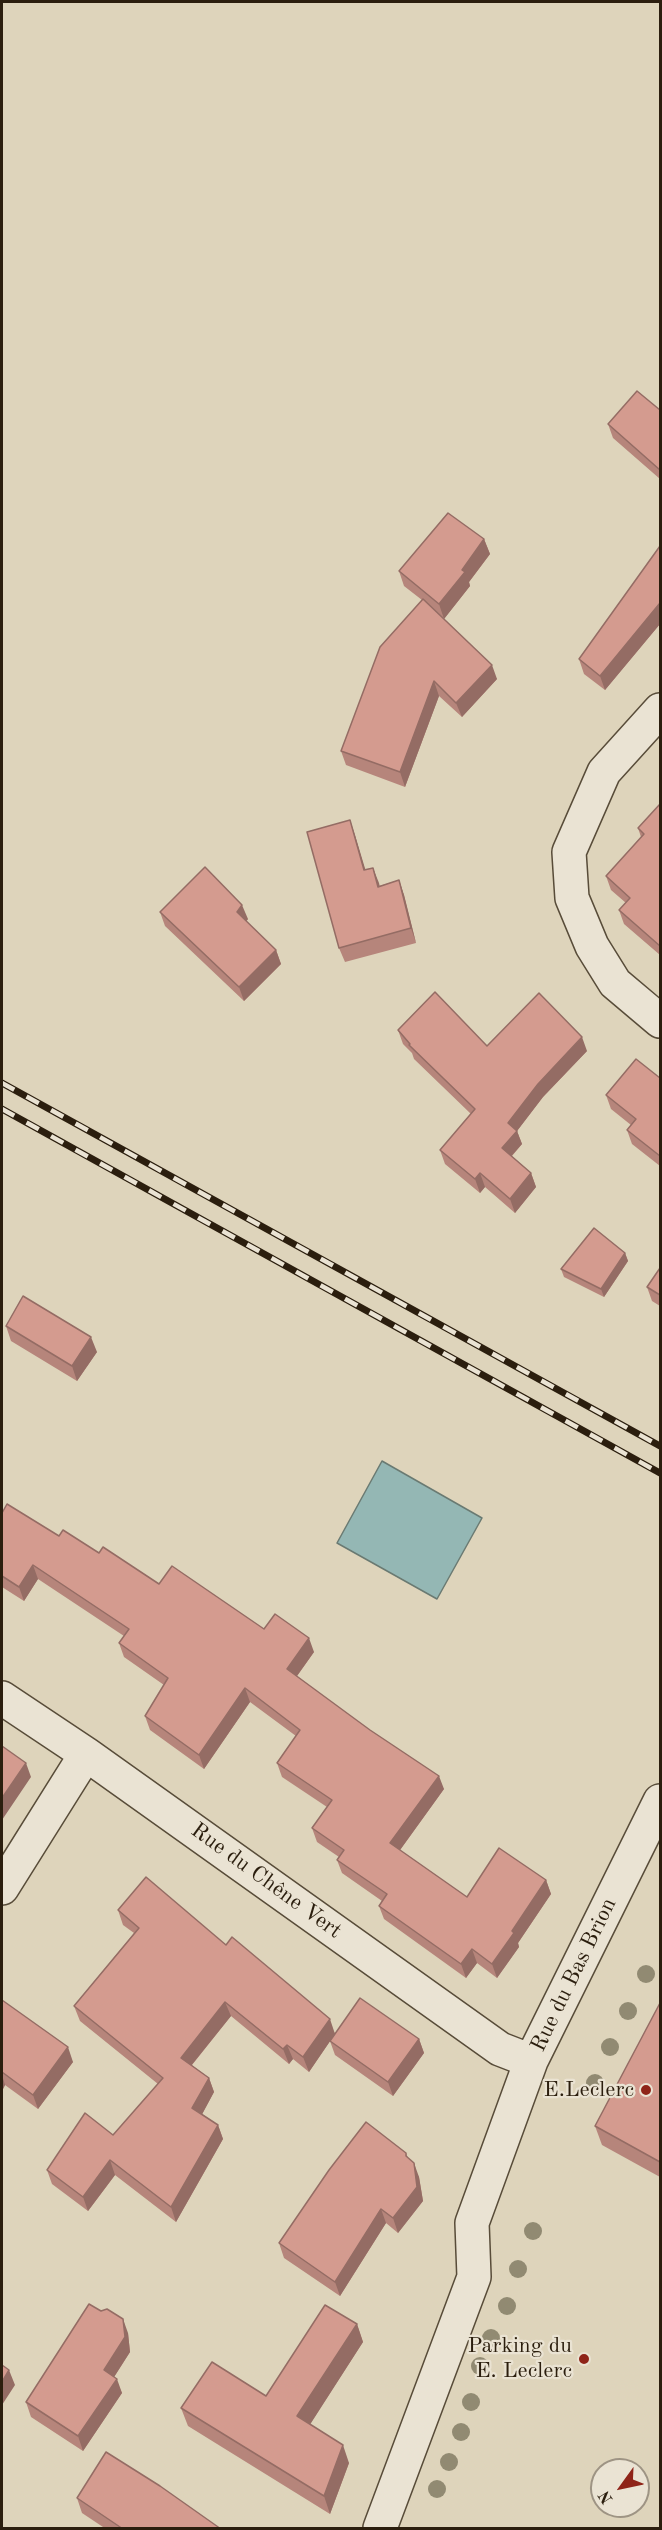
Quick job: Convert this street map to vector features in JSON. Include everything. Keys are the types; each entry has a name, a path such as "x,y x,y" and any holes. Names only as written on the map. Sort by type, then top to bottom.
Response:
{"street":[{"path":"660,710 604,772 568,852 573,898 592,946 615,983 660,1021"},
{"name":"Rue du Chêne Vert","path":"2,1698 86,1754 500,2049 531,2061"},
{"path":"2,1888 86,1754"},
{"name":"Rue du Bas Brion","path":"380,2529 474,2277 472,2223 531,2061 660,1801"}],"water":[{"path":"382,1461 482,1518 437,1599 337,1543"}],"building":[{"path":"637,391 660,410 660,470 608,424"},
{"path":"448,513 484,539 462,570 465,572 439,604 399,571"},
{"path":"660,546 660,603 600,676 579,659"},
{"path":"423,599 492,665 456,703 434,681 400,772 341,751 380,647"},
{"path":"660,804 660,946 619,910 630,898 606,876 644,834 638,828"},
{"path":"350,820 364,870 373,868 378,887 399,880 411,928 339,948 307,832"},
{"path":"205,867 242,905 237,912 276,950 239,987 160,912"},
{"path":"435,992 487,1046 539,993 582,1037 538,1084 508,1123 517,1131 502,1148 531,1173 510,1199 480,1173 475,1179 440,1150 475,1109 409,1045 398,1030"},
{"path":"636,1059 660,1078 660,1156 627,1130 636,1119 606,1095"},
{"path":"594,1228 625,1253 601,1289 561,1269"},
{"path":"660,1268 660,1295 647,1287"},
{"path":"23,1296 91,1337 72,1366 6,1326"},
{"path":"7,1504 59,1536 63,1530 99,1553 103,1547 159,1584 172,1566 264,1629 275,1614 309,1638 287,1669 370,1730 439,1776 390,1843 467,1897 499,1848 546,1880 492,1964 472,1949 461,1964 379,1906 387,1894 337,1860 344,1850 312,1828 332,1800 277,1763 300,1730 245,1688 199,1755 145,1716 168,1678 119,1643 129,1629 33,1565 19,1587 2,1576 2,1513"},
{"path":"2,1746 26,1763 2,1798"},
{"path":"146,1877 226,1945 232,1937 330,2019 303,2057 287,2045 283,2049 225,2002 181,2058 209,2078 192,2108 218,2125 171,2207 110,2160 83,2197 47,2170 85,2113 113,2135 163,2078 74,2006 139,1928 118,1910"},
{"path":"360,1998 419,2039 388,2082 330,2041"},
{"path":"2,2000 68,2047 33,2095 2,2072"},
{"name":"E.Leclerc","path":"660,2003 660,2162 595,2126"},
{"path":"366,2122 406,2153 406,2156 414,2163 417,2187 393,2218 381,2209 335,2282 279,2243 329,2170"},
{"path":"89,2304 101,2311 107,2309 123,2319 125,2337 104,2370 117,2379 78,2436 26,2402"},
{"path":"325,2305 357,2324 297,2416 343,2445 324,2496 181,2408 212,2362 266,2396"},
{"path":"2,2365 9,2370 2,2382"},
{"path":"106,2452 221,2529 123,2529 77,2498"}],"railway":[{"path":"2,1083 660,1446"},
{"path":"2,1109 660,1473"}],"place":[{"name":"E.Leclerc","path":"646,2090"},
{"name":"Parking du E. Leclerc","path":"584,2359"}]}
